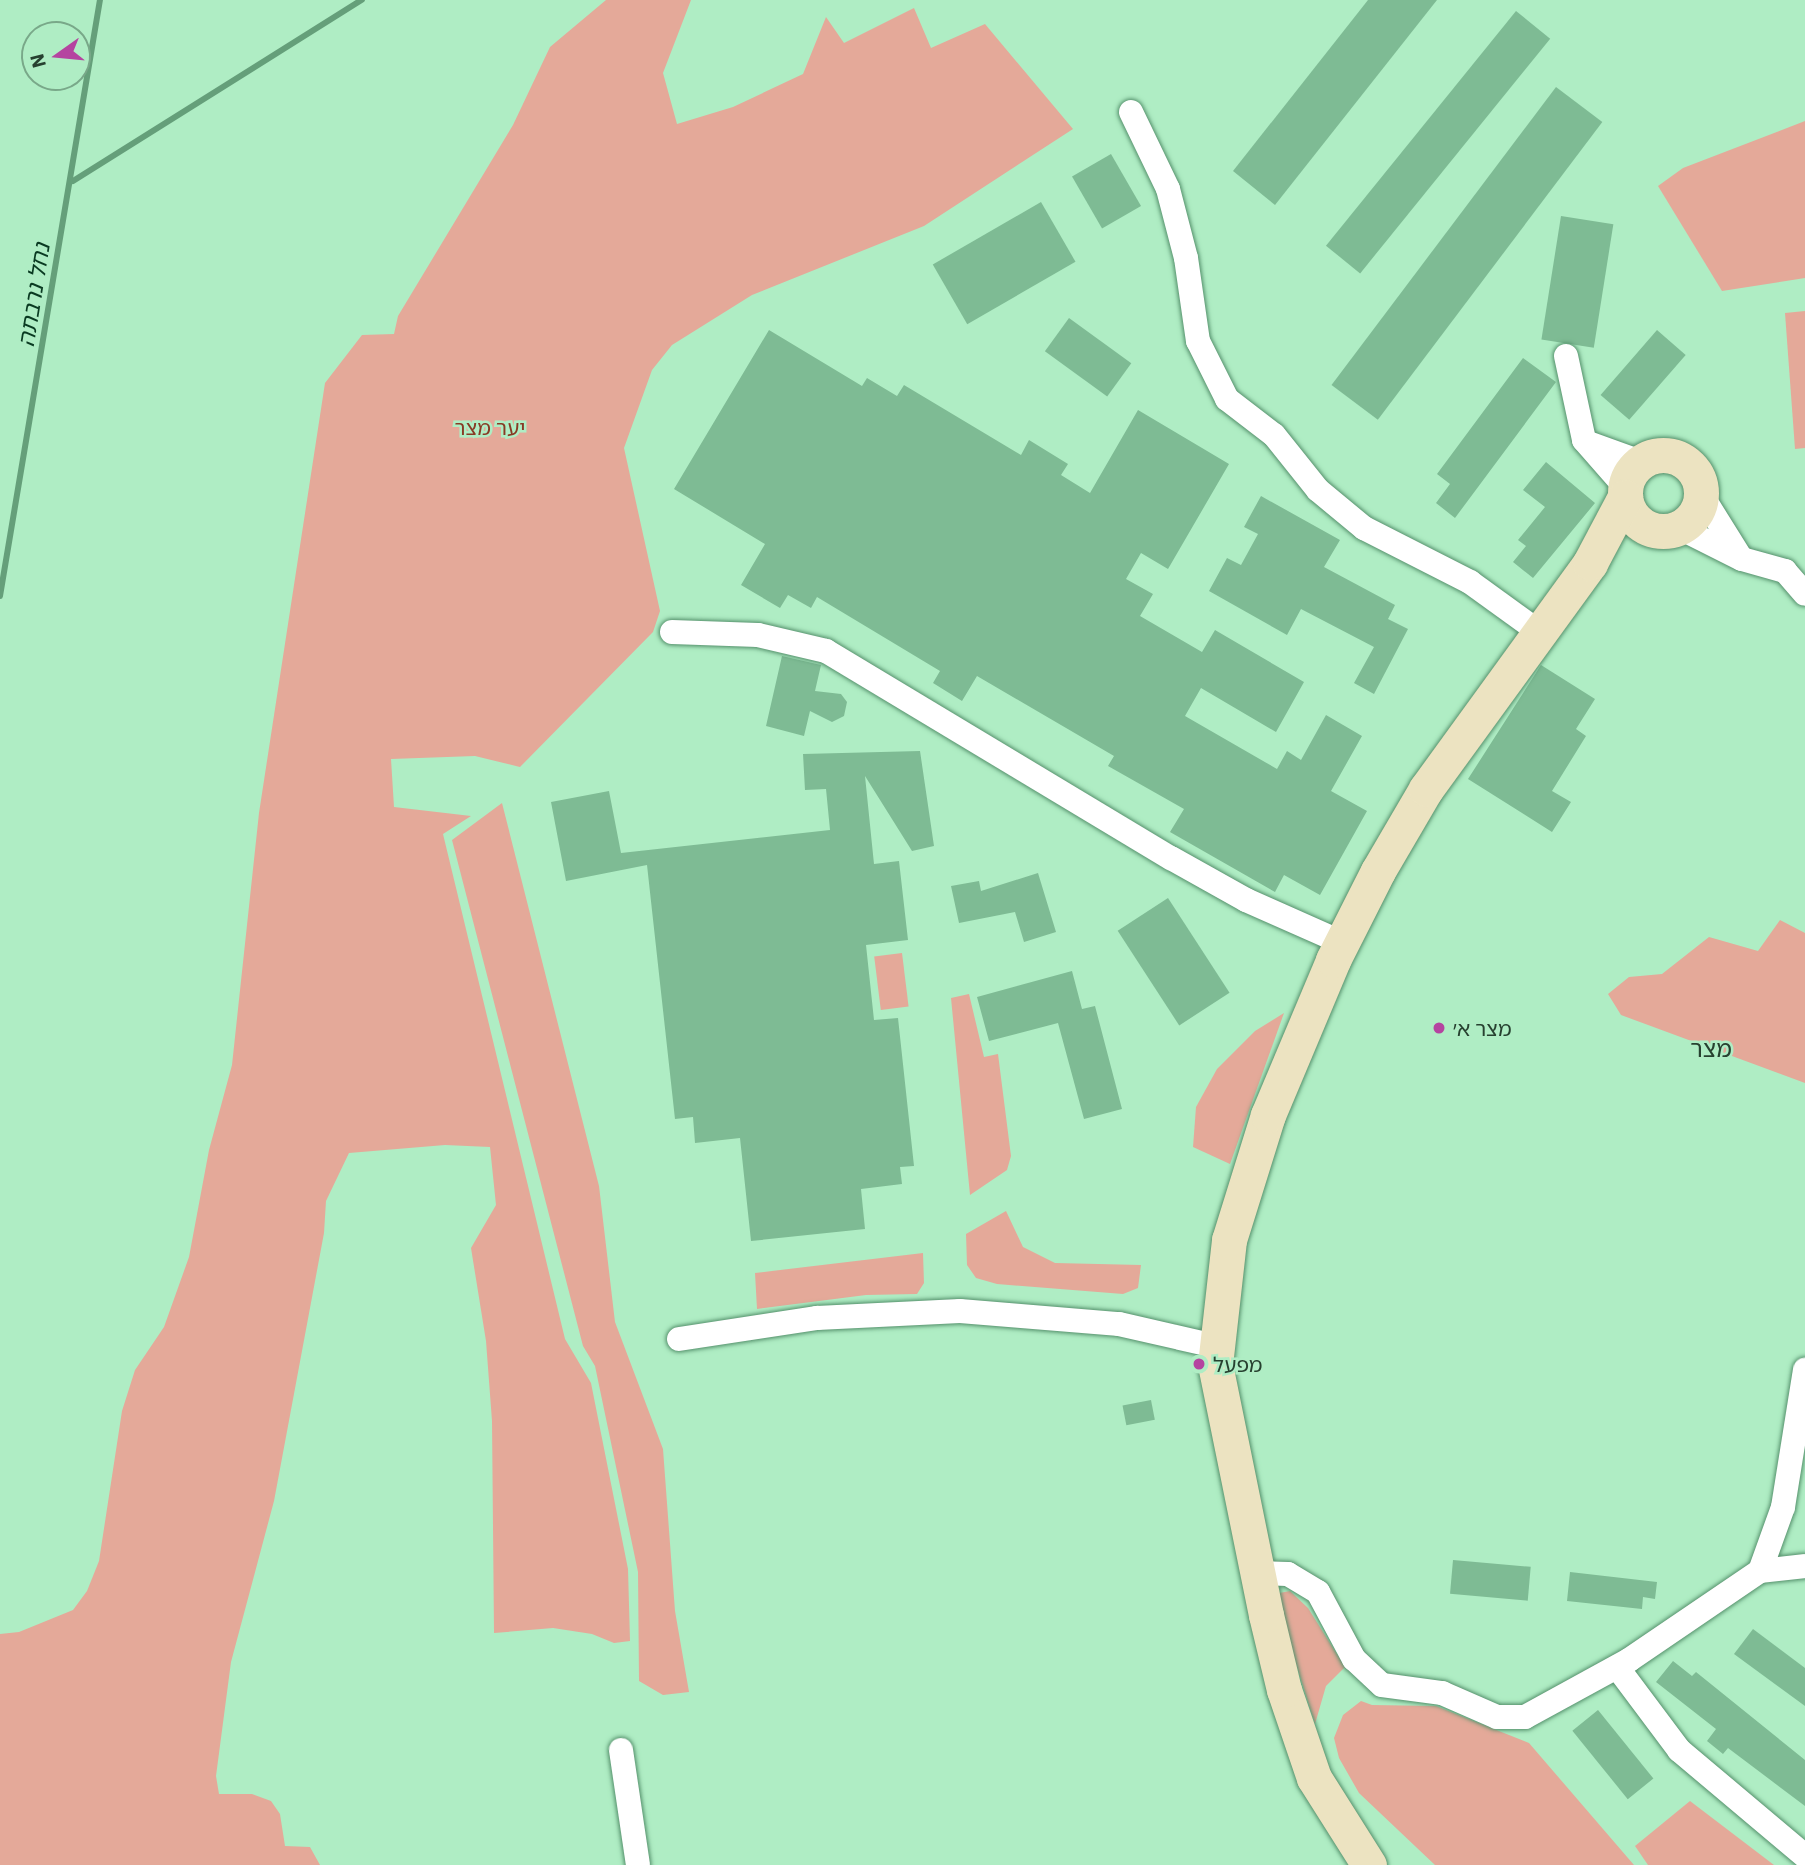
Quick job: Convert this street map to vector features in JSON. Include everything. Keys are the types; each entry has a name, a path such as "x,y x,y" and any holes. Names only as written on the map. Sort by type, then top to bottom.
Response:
{"street":[{"path":"1131,112 1168,189 1186,258 1198,341 1227,398 1274,435 1318,490 1364,528 1470,582 1539,632"},
{"path":"1566,356 1584,440 1630,482 1634,519 1742,559 1785,571 1805,594"},
{"path":"1369,1865 1334,1816 1300,1742 1257,1573 1218,1387 1215,1346 1229,1240 1247,1173 1341,942 1426,789 1590,563 1630,482 1661,455 1680,459 1694,471 1701,494 1742,559"},
{"path":"1590,563 1695,514 1701,494"},
{"path":"672,632 758,635 826,651 1245,900 1341,942"},
{"path":"679,1339 817,1318 960,1311 1119,1324 1215,1346"},
{"path":"1760,1571 1783,1507 1805,1370"},
{"path":"1257,1573 1288,1574 1318,1592 1354,1660 1382,1685 1442,1693 1497,1717 1518,1718 1539,1712 1617,1667 1760,1571 1805,1566"},
{"path":"1617,1667 1679,1750 1805,1856"},
{"path":"621,1750 638,1865"}],"green space":[{"name":"יער מצר","path":"606,0 691,0 663,73 677,124 733,107 803,74 826,17 844,43 914,8 931,48 985,24 1073,129 924,226 752,295 672,345 652,370 624,448 660,611 653,632 520,767 475,756 391,759 394,807 471,816 443,834 565,1339 591,1383 628,1569 630,1641 614,1643 592,1634 553,1628 494,1633 492,1421 486,1341 471,1248 496,1205 490,1147 445,1145 349,1153 326,1201 324,1233 274,1501 231,1662 216,1776 219,1794 252,1794 271,1801 280,1814 285,1846 310,1847 320,1865 0,1865 0,1634 19,1632 73,1610 87,1591 99,1561 122,1411 135,1370 164,1327 189,1257 209,1150 232,1065 259,813 325,383 362,335 394,334 398,316 513,125 550,47"},
{"path":"1805,121 1805,278 1722,291 1658,186 1683,168"},
{"path":"1805,311 1805,448 1795,449 1785,313"},
{"path":"502,803 599,1186 615,1322 663,1449 675,1611 689,1692 663,1695 639,1681 638,1572 595,1366 583,1346 452,840"},
{"path":"1780,920 1805,933 1805,1083 1621,1015 1608,994 1629,977 1662,974 1709,937 1758,951"},
{"path":"902,953 909,1007 881,1010 874,956"},
{"path":"969,994 984,1057 998,1054 1011,1156 1007,1170 970,1195 951,998"},
{"path":"1284,1013 1230,1164 1193,1147 1196,1107 1217,1069 1255,1031"},
{"path":"1006,1211 1023,1247 1055,1263 1141,1265 1138,1288 1123,1294 997,1284 976,1278 967,1265 966,1234"},
{"path":"923,1253 924,1283 917,1294 866,1295 757,1309 755,1273"},
{"path":"1290,1591 1308,1608 1345,1667 1326,1686 1315,1724 1274,1594"},
{"path":"1361,1701 1372,1705 1436,1706 1529,1743 1634,1865 1435,1865 1359,1793 1339,1758 1334,1738 1343,1715"},
{"path":"1690,1801 1774,1865 1648,1865 1635,1846"}],"building":[{"path":"1368,0 1437,0 1275,205 1233,171"},
{"path":"1516,11 1550,39 1360,273 1326,246"},
{"path":"1556,87 1602,122 1378,420 1332,385"},
{"path":"1111,154 1141,206 1102,228 1072,177"},
{"path":"1041,202 1076,262 967,324 933,264"},
{"path":"1561,216 1613,224 1594,348 1541,339"},
{"path":"1069,318 1131,363 1107,396 1045,351"},
{"path":"769,330 862,386 867,378 897,396 904,385 1021,455 1029,440 1068,464 1061,475 1090,493 1138,410 1229,464 1168,569 1141,553 1126,579 1153,594 1140,616 1202,652 1215,630 1304,682 1276,732 1201,688 1185,716 1277,769 1287,751 1301,760 1326,715 1362,736 1331,791 1367,811 1320,895 1284,875 1275,892 1170,832 1184,809 1108,766 1114,756 977,676 962,701 933,683 940,671 817,597 811,608 788,595 780,608 741,585 765,544 674,489"},
{"path":"1657,330 1686,355 1629,420 1601,395"},
{"path":"1523,358 1556,382 1455,518 1436,503 1450,484 1437,474"},
{"path":"1546,462 1595,503 1533,578 1513,562 1526,546 1518,540 1545,507 1523,490"},
{"path":"1261,496 1340,540 1324,567 1395,605 1388,619 1408,629 1374,694 1354,683 1374,647 1301,609 1287,635 1209,591 1227,558 1241,565 1258,534 1244,527"},
{"path":"782,656 821,665 815,691 841,694 847,702 844,716 832,722 810,711 804,736 766,726"},
{"path":"1541,665 1595,699 1576,729 1586,736 1552,791 1571,802 1552,832 1468,779"},
{"path":"920,751 934,846 912,851 865,776 874,864 899,861 908,940 866,945 874,1020 898,1018 914,1166 900,1167 902,1184 861,1189 865,1229 751,1241 740,1138 695,1143 693,1117 675,1119 647,865 566,881 551,802 609,791 621,853 830,830 826,789 805,790 803,754"},
{"path":"1038,873 1056,932 1024,942 1015,912 959,923 951,886 979,881 981,891"},
{"path":"1168,898 1230,993 1179,1025 1118,931"},
{"path":"1072,971 1082,1009 1095,1006 1122,1109 1084,1119 1058,1023 989,1041 977,997"},
{"path":"1151,1400 1155,1420 1126,1425 1123,1406"},
{"path":"1453,1560 1531,1567 1528,1601 1450,1594"},
{"path":"1570,1572 1657,1582 1655,1599 1643,1597 1642,1609 1567,1601"},
{"path":"1753,1629 1805,1668 1805,1706 1734,1654"},
{"path":"1673,1661 1692,1676 1696,1672 1805,1760 1805,1806 1728,1748 1723,1754 1707,1741 1716,1729 1656,1682"},
{"path":"1598,1710 1653,1778 1628,1799 1572,1731"}],"waterway":[{"name":"נחל נרבתה","path":"0,596 100,0"},
{"path":"73,181 362,0"}],"place":[{"name":"מצר א׳","path":"1439,1028"},
{"name":"מפעל","path":"1199,1364"}],"district":[{"name":"מצר","path":"1711,1049"}]}
